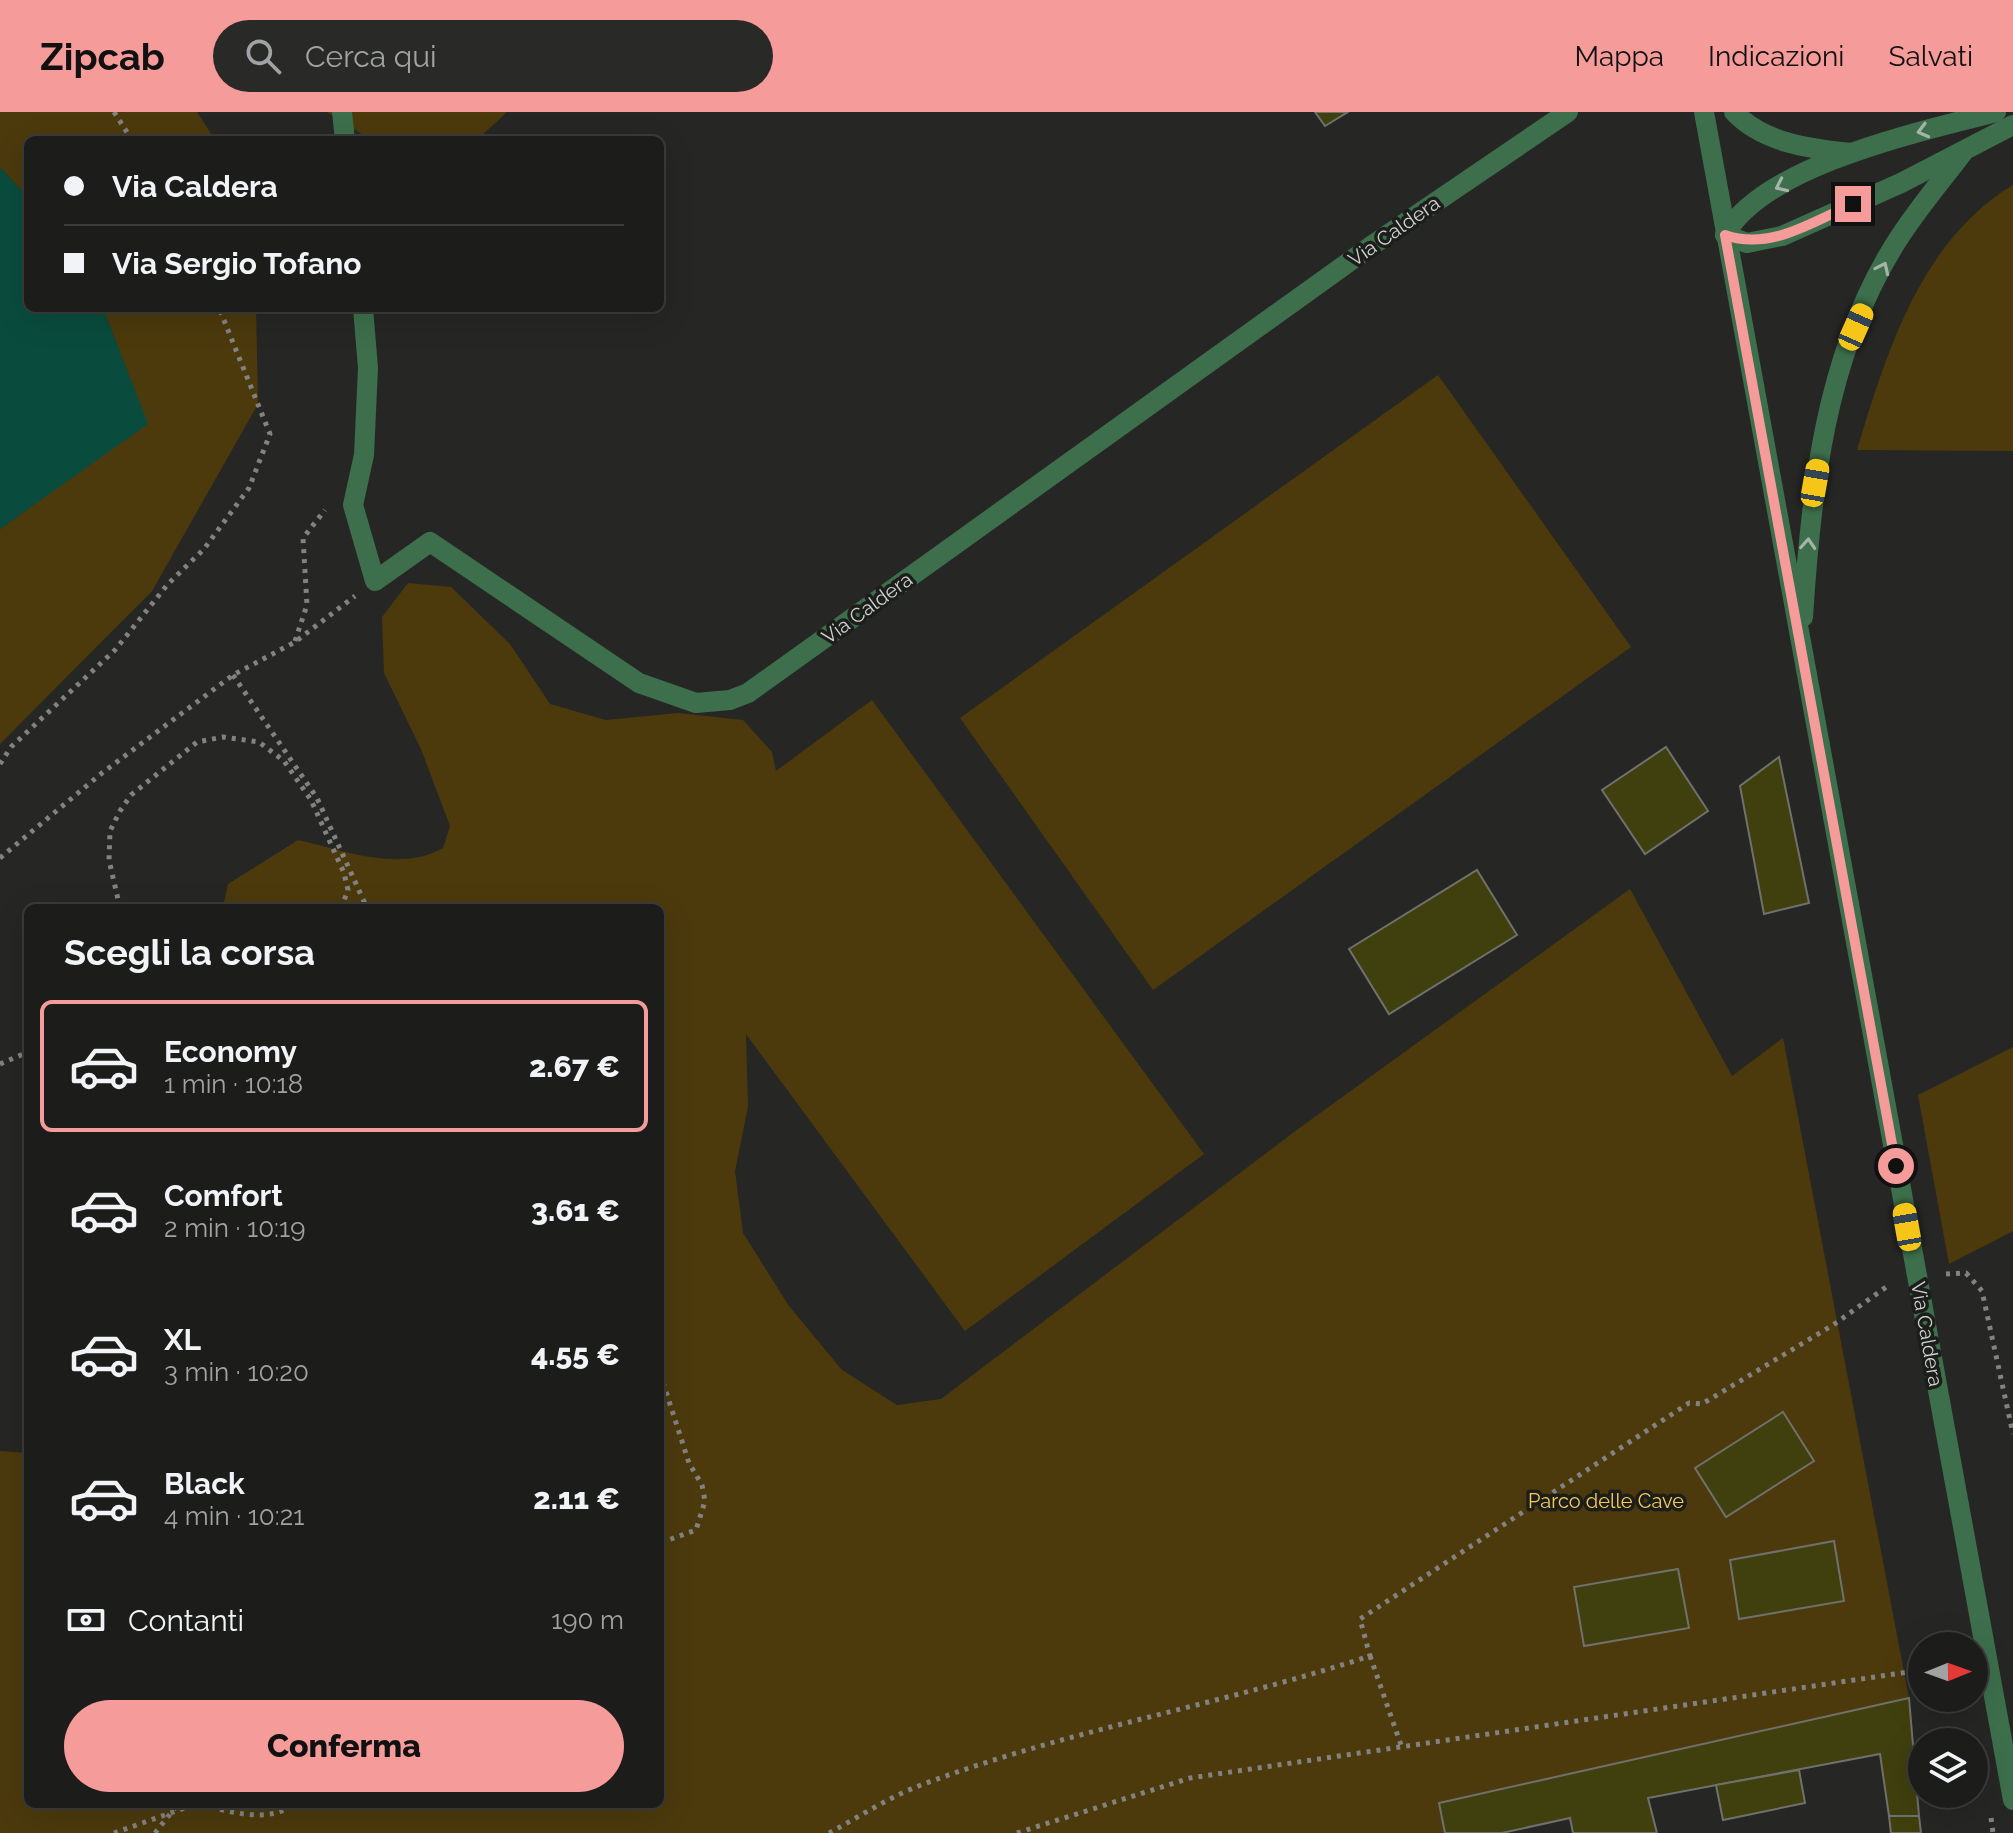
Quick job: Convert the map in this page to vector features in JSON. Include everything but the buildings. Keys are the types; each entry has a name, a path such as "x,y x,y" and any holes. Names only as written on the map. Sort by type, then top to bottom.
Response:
{"street":[{"path":"342,112 345,136"},
{"name":"Via Caldera","path":"375,581 430,542 639,683 696,703 713,703 743,696 1374,244 1568,112"},
{"name":"Via Caldera","path":"1704,112 1800,650 2013,1800"},
{"path":"1734,112 1743,121 1774,137 1805,148 1851,153"},
{"path":"1996,112 1851,153 1764,194 1743,208 1725,235 1747,243 1782,236 1901,183 2013,125"},
{"path":"1800,650 1810,510 1838,376 1891,249 1964,151"},
{"path":"363,312 368,368 364,455 353,505 375,581"}],"path":[{"path":"114,112 129,136"},
{"path":"0,764 11,747 115,650 168,584 204,549 249,488 270,434 221,312"},
{"path":"295,642 307,605 303,538 321,511 353,505"},
{"path":"0,858 102,773 233,675 295,642 375,581"},
{"path":"233,675 317,798 365,904"},
{"path":"119,904 109,860 110,831 120,811 131,795 197,742 223,737 259,742 284,761 311,800 346,881 348,890 343,904"},
{"path":"0,1064 24,1054"},
{"path":"1951,1274 1973,1277 1982,1291 2013,1434"},
{"path":"1401,1745 1360,1619 1689,1403 1702,1404 1833,1325 1893,1282"},
{"path":"664,1384 705,1501 696,1530 664,1542"},
{"path":"829,1833 918,1786 1019,1752 1078,1733 1279,1686 1370,1656"},
{"path":"1017,1833 1190,1778 1908,1672"},
{"path":"155,1833 175,1808"},
{"path":"114,1833 140,1821 187,1808"},
{"path":"214,1808 242,1815 284,1812 290,1808"}],"green space":[{"path":"0,112 197,112 212,136 24,136 24,194 0,167"},
{"path":"327,112 507,112 481,136 365,136"},
{"path":"2013,185 2013,451 1857,450 1895,338 1931,267 1954,236 1981,208"},
{"path":"105,312 256,312 258,404 152,591 0,744 0,529 147,423"},
{"path":"1438,375 1631,647 1153,990 960,718"},
{"name":"Parco delle Cave","path":"408,583 451,587 510,644 550,704 606,720 678,713 743,720 772,752 776,771 872,700 1204,1154 965,1331 746,1034 748,1107 735,1171 743,1233 789,1306 842,1370 897,1405 941,1399 1294,1132 1630,889 1732,1076 1783,1038 1908,1698 1439,1803 1445,1833 0,1833 0,1451 24,1453 24,1808 664,1808 664,904 224,904 228,884 298,840 352,854 390,859 409,859 443,848 450,826 421,749 384,673 382,617"},
{"path":"2013,1047 2013,1231 1949,1264 1918,1095"}],"shaded area":[{"path":"0,167 24,194 24,312 105,312 148,424 0,529"}],"route":[{"path":"1853,204 1774,238 1747,243 1725,235 1896,1166"}]}
